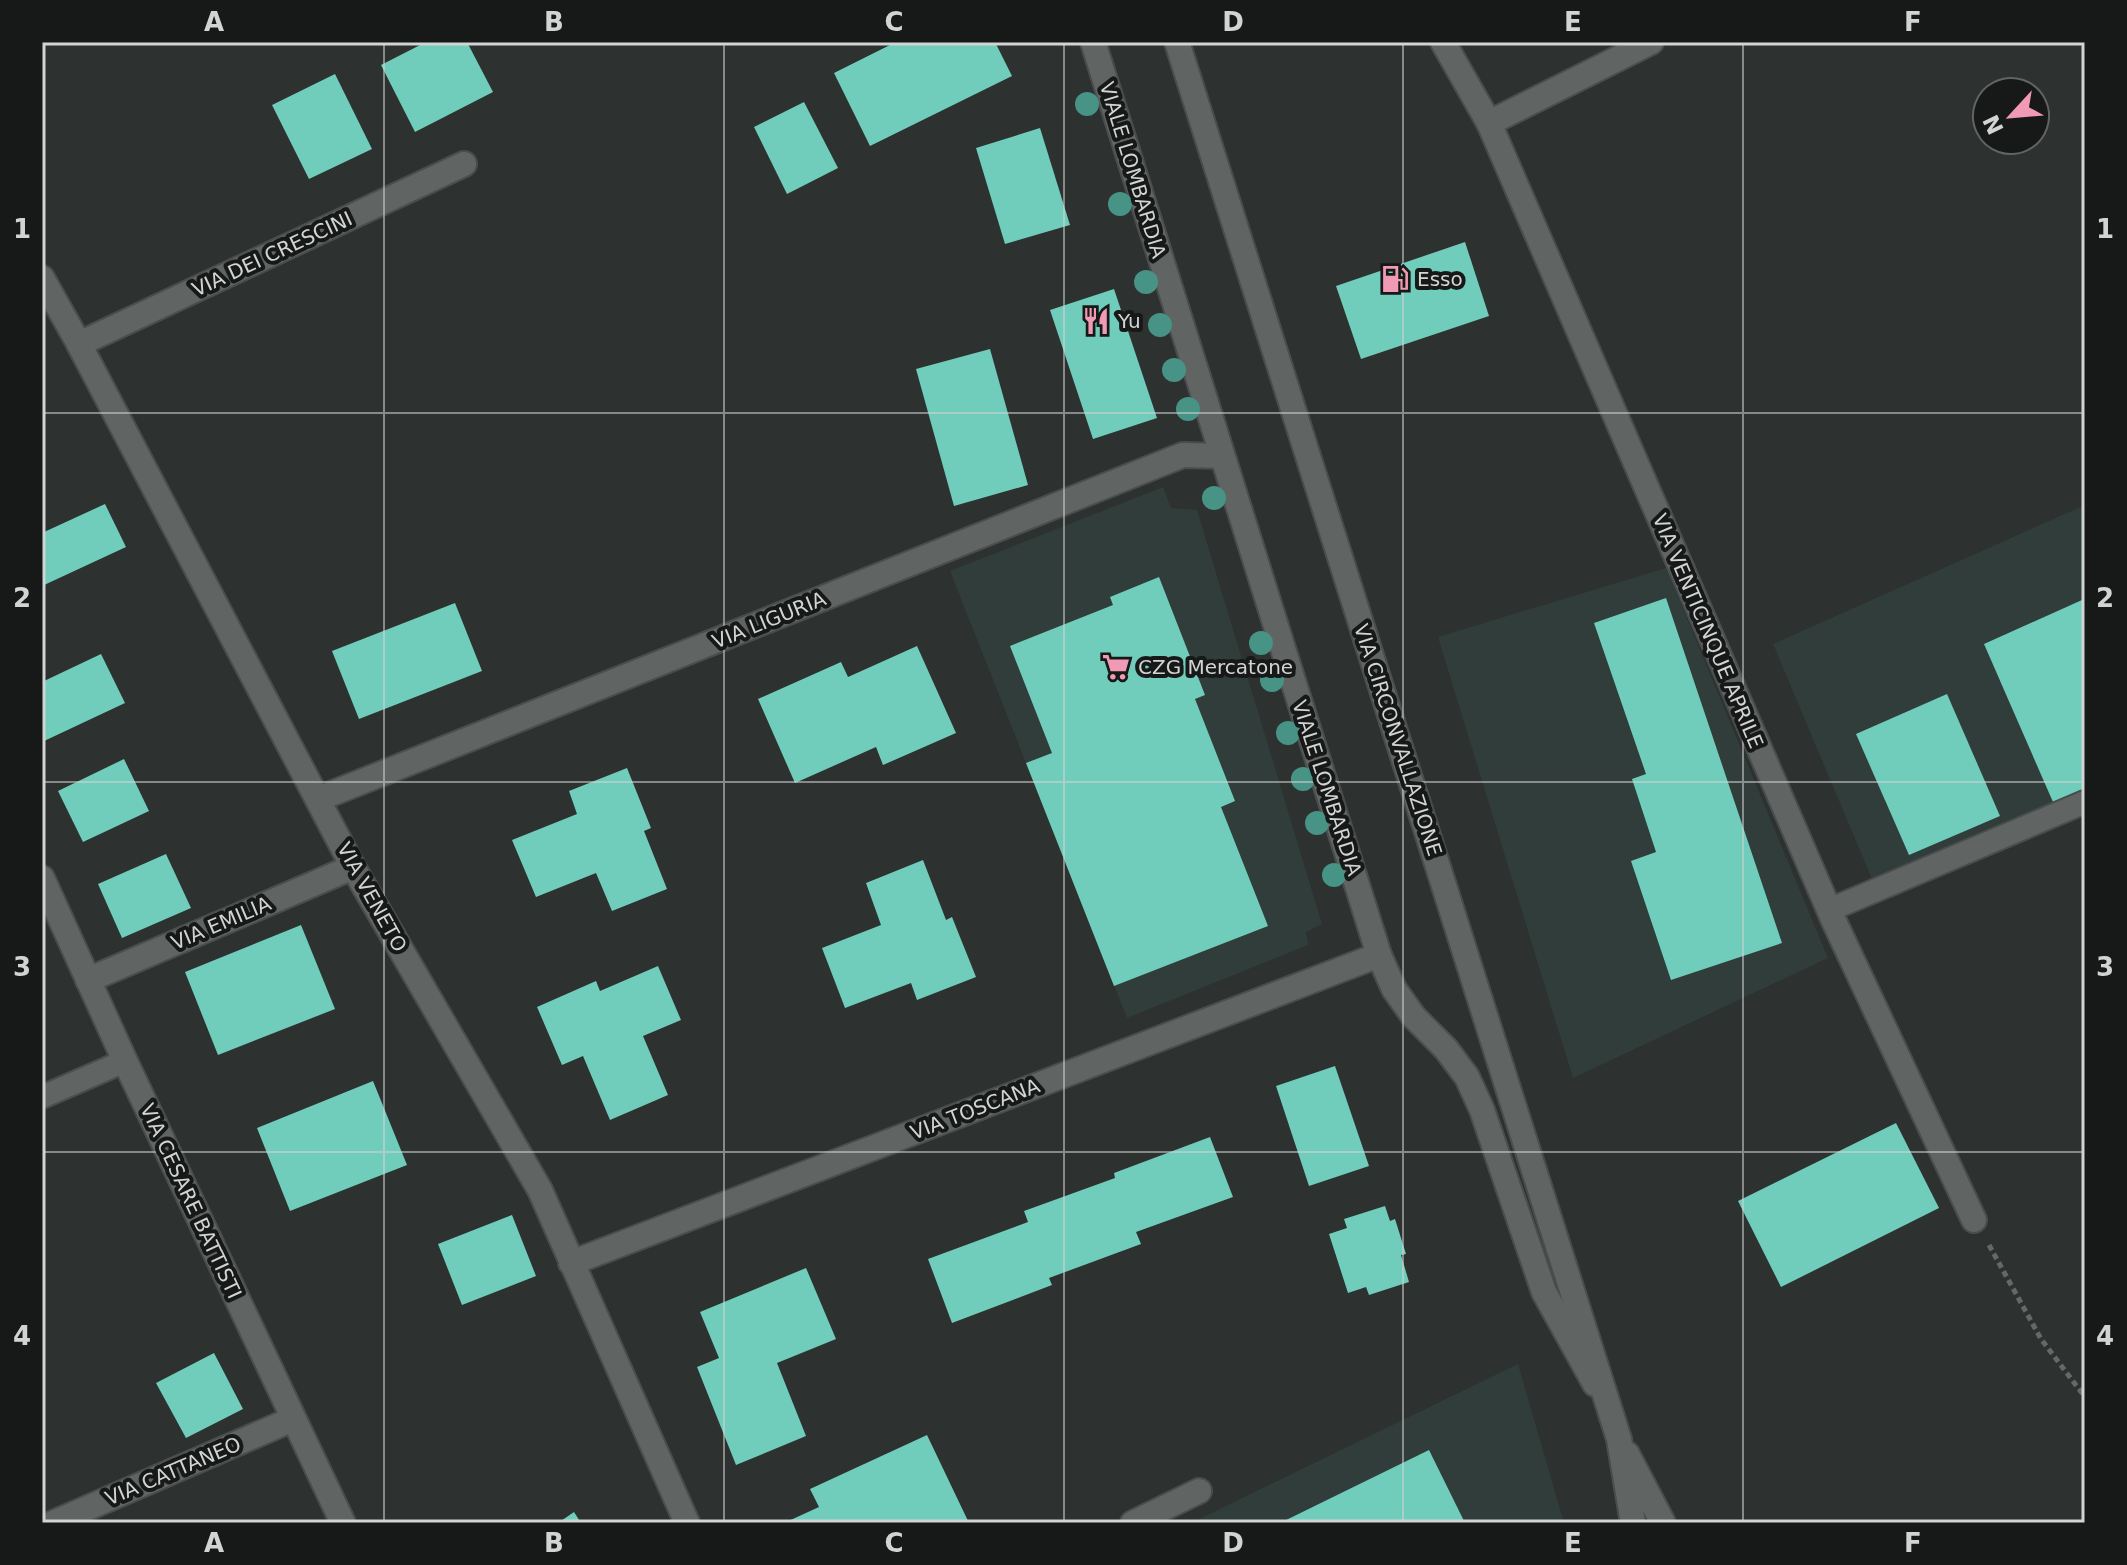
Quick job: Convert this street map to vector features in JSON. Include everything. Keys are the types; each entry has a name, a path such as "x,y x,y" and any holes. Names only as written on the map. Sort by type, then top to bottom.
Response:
{"street":[{"name":"VIALE LOMBARDIA","path":"1093,42 1379,955 1394,989 1414,1017 1446,1049 1467,1077 1482,1110 1544,1292 1608,1407"},
{"name":"VIA CIRCONVALLAZIONE","path":"1177,42 1608,1407 1619,1439 1663,1523"},
{"name":"VIA VENTICINQUE APRILE","path":"1443,42 1489,123 1829,910 1974,1220"},
{"path":"1489,123 1651,42"},
{"name":"VIA DEI CRESCINI","path":"79,344 464,164"},
{"name":"VIA VENETO","path":"42,278 353,867 540,1190 687,1523"},
{"name":"VIA LIGURIA","path":"318,799 1183,455 1222,456"},
{"name":"VIA EMILIA","path":"88,980 353,867"},
{"name":"VIA CESARE BATTISTI","path":"42,878 343,1523"},
{"name":"VIA TOSCANA","path":"571,1263 1379,955"},
{"name":"VIA CATTANEO","path":"53,1523 293,1419"},
{"name":"VIA CIRCONVALLAZIONE","path":"1619,1439 1633,1523"},
{"path":"1133,1523 1199,1491"}],"lane":[{"path":"1829,910 2085,802"},
{"path":"42,1097 125,1061"}],"path":[{"path":"1974,1220 2041,1339 2085,1397"}],"shaded area":[{"name":"CZG Mercatone","path":"1163,487 1171,508 1197,510 1322,924 1306,932 1308,945 1127,1018 950,571"},
{"path":"2085,505 2085,809 1880,898 1773,644"},
{"path":"1666,568 1828,958 1573,1078 1438,637"},
{"path":"1518,1364 1564,1523 1191,1523"}],"building":[{"path":"426,42 467,42 493,92 415,132 381,65"},
{"path":"896,42 995,42 1012,76 870,146 834,73"},
{"path":"335,74 372,149 309,179 272,105"},
{"path":"804,102 838,168 787,194 754,127"},
{"path":"1040,128 1070,225 1005,244 976,148"},
{"path":"1465,242 1489,316 1361,359 1336,286"},
{"path":"1114,289 1157,418 1093,439 1050,310"},
{"path":"990,349 1028,485 954,506 916,369"},
{"path":"105,504 126,547 42,586 42,533"},
{"path":"1159,577 1205,695 1195,699 1235,801 1221,807 1268,926 1114,986 1026,763 1052,753 1010,646 1113,605 1110,597"},
{"path":"1666,598 1782,943 1671,980 1631,861 1656,852 1632,779 1646,774 1594,623"},
{"path":"2082,600 2085,607 2085,788 2053,802 1984,644"},
{"path":"455,603 482,671 359,719 332,651"},
{"path":"917,646 956,733 883,765 876,747 795,783 758,699 841,662 848,677"},
{"path":"101,654 125,703 42,742 42,682"},
{"path":"1947,694 2000,816 1909,855 1856,734"},
{"path":"124,759 149,811 83,842 58,791"},
{"path":"627,768 651,828 644,831 667,889 612,911 596,873 536,897 512,840 577,814 569,791"},
{"path":"166,854 191,908 122,938 98,884"},
{"path":"923,860 946,920 952,917 976,977 917,1000 911,983 845,1008 822,948 881,925 866,883"},
{"path":"301,925 335,1009 218,1055 185,972"},
{"path":"658,966 681,1020 643,1036 668,1095 610,1120 583,1056 562,1065 537,1007 596,981 600,991"},
{"path":"1335,1066 1369,1166 1309,1186 1276,1086"},
{"path":"373,1081 407,1165 290,1211 257,1128"},
{"path":"1896,1123 1939,1208 1781,1287 1738,1201"},
{"path":"1210,1137 1233,1197 1136,1232 1141,1244 1049,1278 1052,1285 952,1323 928,1259 1028,1222 1024,1211 1115,1178 1114,1173"},
{"path":"1385,1206 1390,1221 1395,1219 1406,1254 1401,1255 1409,1282 1369,1295 1366,1287 1348,1293 1329,1234 1347,1228 1344,1219"},
{"path":"512,1215 536,1276 462,1305 438,1244"},
{"path":"806,1268 836,1339 777,1363 806,1436 736,1465 697,1367 719,1358 700,1312"},
{"path":"214,1353 243,1409 186,1438 156,1383"},
{"path":"927,1435 969,1523 784,1523 819,1507 810,1489"},
{"path":"1429,1450 1465,1523 1280,1523"},
{"path":"574,1512 581,1523 558,1523"}],"place":[{"name":"Esso","path":"1395,279"},
{"name":"Yu","path":"1096,321"},
{"name":"CZG Mercatone","path":"1116,667"}]}
